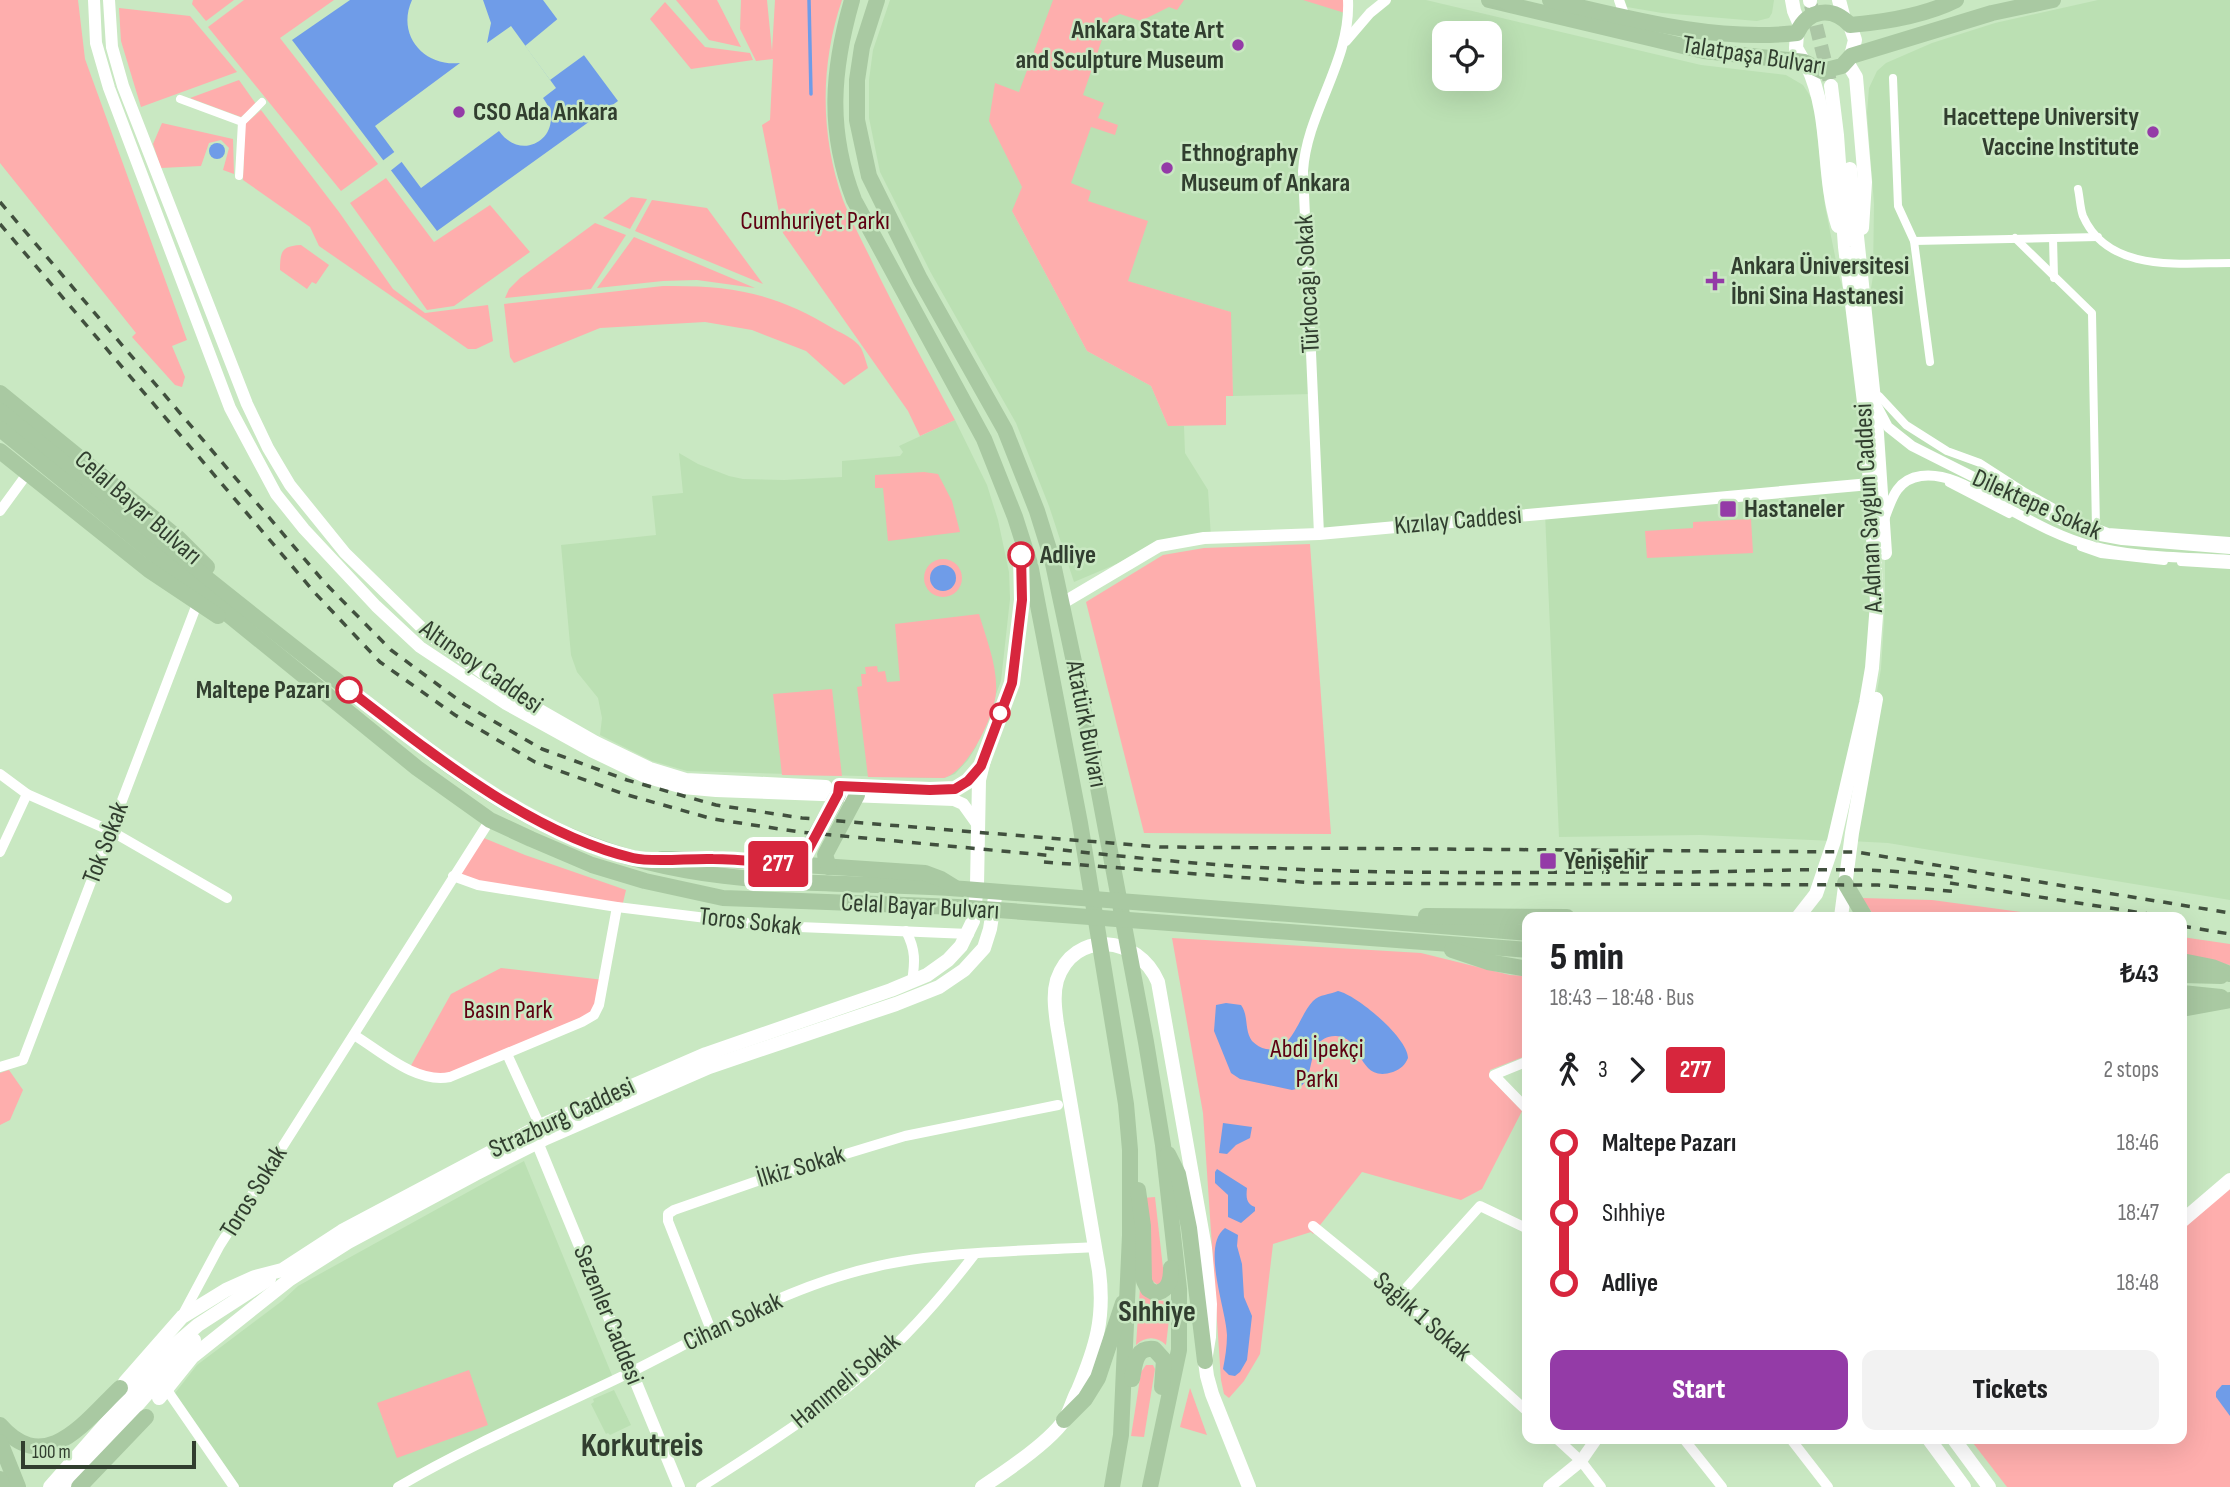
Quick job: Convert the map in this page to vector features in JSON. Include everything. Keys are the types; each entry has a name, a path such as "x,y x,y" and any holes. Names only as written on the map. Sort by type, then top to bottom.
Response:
{"main road":[{"name":"Atatürk Bulvarı","path":"852,0 841,41 835,79 836,121 847,182 853,200 984,439 1019,530 1030,564 1080,823 1120,1060 1130,1150 1128,1291 1121,1435 1112,1487"},
{"name":"Atatürk Bulvarı","path":"877,0 862,47 858,80 858,120 864,161 873,188 920,279 1004,430 1037,511 1052,559 1146,1042 1171,1212 1179,1289 1180,1339 1150,1487"},
{"name":"Talatpaşa Bulvarı","path":"1489,0 1703,51 1805,64 1815,70 1829,71 1849,59 1992,12 2053,0"},
{"name":"Talatpaşa Bulvarı","path":"1550,0 1625,17 1728,35 1750,36 1798,29 1806,19 1821,12 1829,12 1847,22 1912,15 1956,0"},
{"path":"1792,0 1798,29 1796,48 1821,101 1832,204 1852,247"},
{"path":"1839,0 1855,40 1849,59 1856,77 1865,182 1864,220 1852,247"},
{"path":"1992,12 2003,0"},
{"name":"A.Adnan Saygun Caddesi","path":"1835,85 1837,135 1852,247 1877,397 1885,604 1881,669 1850,841 1842,912"},
{"name":"A.Adnan Saygun Caddesi","path":"1802,912 1816,894 1828,860 1870,680 1877,603 1852,247"},
{"name":"Celal Bayar Bulvarı","path":"0,393 178,538 266,635"},
{"name":"Celal Bayar Bulvarı","path":"0,411 266,635 417,768 490,820 592,865 679,890 723,898 994,910 1522,950"},
{"name":"Celal Bayar Bulvarı","path":"0,429 266,635 464,776 523,812 580,841 635,859 685,871 752,880 996,891 1522,933"},
{"name":"Celal Bayar Bulvarı","path":"0,451 149,570 197,604 266,635"},
{"name":"Atatürk Bulvarı","path":"981,766 1012,683 1022,600 1019,530"},
{"path":"978,825 981,766"},
{"path":"793,865 803,858 838,790"},
{"path":"828,867 825,855 857,791"},
{"name":"Strazburg Caddesi","path":"163,1394 191,1357 286,1274 374,1212 540,1126 706,1055 927,975 948,960 969,934 976,903 978,825"},
{"path":"635,859 715,859 895,870 925,873 942,879 956,889"},
{"path":"1845,883 1861,912"},
{"name":"Strazburg Caddesi","path":"122,1385 182,1317 226,1290 255,1277 286,1274 537,1142 709,1067 939,987 964,970 984,948 996,891"},
{"path":"1339,919 1522,916"},
{"path":"1433,943 1488,962 1522,968"},
{"path":"1064,1420 1091,1360 1101,1321 1101,1289 1096,1247 1064,1105 1055,1005 1056,982 1060,972 1073,958 1091,947 1119,945 1139,955 1153,972 1161,995 1205,1248 1210,1326 1205,1361"},
{"path":"2187,970 2213,967 2230,975"},
{"path":"2187,994 2230,999"},
{"path":"2187,1008 2230,999"},
{"path":"1163,1145 1174,1164 1181,1186 1212,1394 1250,1487"},
{"path":"1130,1150 1143,1226 1144,1281 1148,1289 1155,1293 1165,1290 1170,1282 1171,1212"},
{"path":"2187,1217 2230,1180"},
{"path":"50,1487 177,1343 198,1325 286,1274"},
{"path":"982,1487 1047,1438 1085,1399 1098,1378 1128,1291"},
{"path":"66,1487 184,1350 256,1293"},
{"path":"1121,1435 1137,1357 1143,1350 1153,1348 1162,1355 1164,1366 1158,1445"},
{"path":"0,1425 24,1443 51,1447 74,1432 131,1378 144,1378 155,1385 163,1394 155,1410 79,1487"},
{"path":"122,1385 118,1400 123,1412 133,1418 146,1417"},
{"path":"0,1442 18,1487"},
{"path":"1932,1444 1964,1487"},
{"path":"1957,1444 1989,1487"},
{"path":"0,1479 3,1487"}],"street":[{"name":"Altınsoy Caddesi","path":"94,0 96,43 108,88 230,408 276,494 304,529 376,606 420,646 506,704 645,777 683,788 716,792 838,790"},
{"name":"Altınsoy Caddesi","path":"109,0 112,47 123,86 247,404 268,447 290,485 324,528 386,595 428,635 512,694 596,742 650,768 686,779 954,800 963,804 978,825"},
{"name":"Türkocağı Sokak","path":"1320,534 1304,149 1345,41 1348,0"},
{"name":"Türkocağı Sokak","path":"1345,41 1370,13 1386,0"},
{"path":"1619,0 1625,17"},
{"path":"1893,78 1898,206 1914,241 1930,362"},
{"path":"180,99 242,122"},
{"path":"239,176 242,122 262,102"},
{"path":"145,185 158,181"},
{"path":"2078,189 2083,215 2098,237 2117,253 2165,263 2230,263"},
{"path":"1914,241 2098,237"},
{"path":"2015,238 2092,313 2096,529"},
{"path":"2053,238 2054,278"},
{"path":"1877,397 1906,425 1947,451 1980,463 2025,492 2096,529 2128,534 2230,541"},
{"name":"Dilektepe Sokak","path":"1877,397 1888,427 1912,446 2077,528 2122,540 2230,549"},
{"path":"0,511 27,474"},
{"name":"Dilektepe Sokak","path":"1883,524 1891,500 1902,483 1933,475 1953,480 2050,531 2091,546 2119,552 2230,560"},
{"path":"1897,498 1902,489 1921,480 1941,481 2053,537 2101,554 2138,560 2230,565"},
{"name":"Kızılay Caddesi","path":"1061,604 1159,546 1203,538 1320,534 1870,484"},
{"name":"Tok Sokak","path":"0,1067 23,1060 197,604"},
{"path":"438,659 447,648"},
{"name":"Altınsoy Caddesi","path":"857,791 955,789 968,781 981,766"},
{"path":"0,774 27,794 111,831 227,898"},
{"path":"0,852 27,794"},
{"name":"Toros Sokak","path":"182,1317 220,1245 490,820"},
{"name":"Toros Sokak","path":"453,876 478,886 617,907 799,928 969,934"},
{"path":"354,1035 409,1069 431,1078 450,1077 582,1022 594,1015 600,1001 617,907"},
{"path":"906,931 914,945 916,959 912,982"},
{"path":"506,1055 540,1126"},
{"path":"1522,1063 1494,1074 1522,1104"},
{"name":"İlkiz Sokak","path":"711,1330 668,1222 668,1214 674,1210 772,1176 893,1140 1064,1105"},
{"name":"Sezenler Caddesi","path":"537,1142 679,1487"},
{"path":"1399,1296 1480,1206 1522,1227"},
{"name":"Sağlık 1 Sokak","path":"1314,1226 1399,1296 1522,1407"},
{"name":"Cihan Sokak","path":"398,1487 518,1424 802,1289 874,1266 912,1260 1096,1247"},
{"name":"Hanımeli Sokak","path":"701,1487 849,1386 882,1357 943,1294 974,1255"},
{"path":"163,1394 234,1487"},
{"path":"1563,1444 1581,1461 1601,1487"},
{"path":"1549,1487 1581,1461 1593,1444"},
{"path":"1688,1444 1722,1487"},
{"path":"1795,1444 1829,1487"}],"shaded area":[{"path":"890,0 1348,0 1345,40 1386,0 1426,0 1701,65 1786,75 1803,85 1814,102 1825,206 1839,276 1854,321 1875,636 1834,841 1700,835 1559,837 1545,513 1319,534 1313,394 1233,396 1230,312 1127,281 1012,211 1087,351 1151,386 1168,426 1184,426 1185,453 1208,490 1211,538 1159,546 1074,582 1049,506 1016,423 931,273 880,172 869,118 869,80 873,50"},
{"path":"1619,0 1774,0 1769,18 1757,21 1662,13 1621,6"},
{"path":"2098,0 2230,0 2230,900 1888,843 1850,841 1881,669 1885,604 1885,551 1866,319 1873,276 1874,204 1867,113 1869,88 1877,71 1886,63 1932,43 1995,23"},
{"path":"955,420 987,485 998,520 1009,572 1010,599 1001,681 976,747 955,774 944,778 930,778 687,771 652,761 600,735 602,718 598,698 577,672 571,655 561,545 656,535 652,496 683,493 679,453 698,464 743,479 842,477 842,461 900,456 903,452 899,446"},
{"path":"524,1161 614,1380 398,1487 234,1487 172,1397 197,1365 298,1286"},
{"path":"614,1390 631,1425 610,1435 606,1434 591,1404 593,1399"}],"green space":[{"path":"0,0 78,0 85,59 187,340 172,346 185,377 182,387 175,385 132,337 136,333 0,163"},
{"path":"193,0 234,0 206,21 192,4"},
{"path":"244,0 334,0 280,38 378,164 341,191 208,27"},
{"path":"676,0 717,0 741,47 709,40"},
{"name":"Cumhuriyet Parkı","path":"741,0 767,0 772,51 775,0 842,0 830,50 826,100 835,175 843,200 875,268 955,420 920,436 908,411 783,233 762,125 770,120 773,59 756,61 740,29"},
{"path":"1053,0 1184,0 1177,10 1169,7 1141,21 1120,14 1109,19 1083,95 1104,103 1098,118 1118,125 1115,135 1091,127 1071,183 1091,191 1088,201 1148,221 1128,281 1231,312 1233,396 1226,396 1226,425 1168,426 1151,386 1087,351 1012,211 1022,187 989,121 995,83 1019,92"},
{"path":"1303,0 1348,0 1348,14"},
{"path":"665,2 705,47 750,53 753,60 691,69 650,19"},
{"path":"119,8 190,16 237,72 141,107 121,41"},
{"path":"239,80 256,104 241,117 190,98"},
{"path":"261,110 339,212 393,289 425,313 488,305 493,341 476,349 468,349 319,246 310,227 243,180 245,124"},
{"path":"162,123 233,139 234,174 223,170 229,148 221,140 209,143 201,166 161,168 153,144"},
{"path":"386,178 434,242 490,205 530,252 454,306 427,310 350,203"},
{"path":"631,197 647,199 630,229 603,218"},
{"path":"652,200 707,208 763,284 635,231"},
{"path":"595,223 626,235 591,289 505,298 509,289 520,278"},
{"path":"634,237 755,288 697,280 597,288"},
{"path":"301,245 329,265 316,284 312,282 307,289 280,270 283,251"},
{"path":"663,286 732,290 772,299 792,307 856,342 868,368 844,385 806,351 752,330 705,322 600,328 514,363 510,357 504,304"},
{"path":"924,472 938,474 952,501 960,532 888,541 883,488 875,488 875,475"},
{"path":"1751,519 1753,553 1647,558 1645,531 1693,528 1693,522"},
{"path":"1310,544 1331,834 1144,833 1086,602 1163,555 1204,548"},
{"path":"943,559 956,565 962,578 956,591 943,597 930,591 924,578 930,565"},
{"path":"979,614 993,663 996,693 985,729 970,754 962,765 944,778 868,777 857,687 862,686 861,674 866,674 865,667 877,666 878,672 885,671 887,682 900,681 895,624"},
{"path":"832,689 842,776 782,775 773,694"},
{"path":"479,836 626,890 622,907 453,876"},
{"path":"1862,898 1932,900 2021,912 1872,912"},
{"name":"Abdi İpekçi Parkı","path":"1172,938 1421,953 1522,976 1522,1057 1490,1070 1489,1077 1522,1111 1482,1189 1461,1200 1362,1172 1313,1234 1311,1232 1273,1244 1260,1354 1244,1381 1229,1398 1224,1394 1221,1380 1203,1113"},
{"path":"2187,938 2230,944 2230,965 2187,956"},
{"name":"Basın Park","path":"501,968 604,980 597,1010 450,1077 409,1069 451,994"},
{"path":"9,1070 23,1090 10,1120 0,1125 0,1073"},
{"path":"2230,1180 2230,1487 2007,1487 1974,1444 2187,1444 2187,1217"},
{"path":"1155,1197 1164,1277 1163,1282 1158,1285 1151,1280 1143,1198"},
{"path":"1140,1288 1150,1299 1171,1302 1166,1345 1151,1338 1136,1345"},
{"path":"1146,1365 1153,1365 1155,1369 1144,1437 1131,1436 1141,1372"},
{"path":"469,1370 488,1425 397,1458 377,1403"},
{"path":"1190,1388 1207,1435 1180,1427"}],"water":[{"path":"350,0 412,0 408,25 417,46 435,60 460,63 375,126 421,188 499,131 509,141 531,145 547,133 551,122 550,111 543,98 556,88 511,26 487,43 491,23 483,0 543,0 618,101 437,231 292,40"},
{"path":"214,143 220,143 225,151 223,157 214,159 209,154 209,148"},
{"path":"943,565 952,569 956,578 952,587 943,591 934,587 930,578 934,569"},
{"path":"1338,991 1357,1000 1391,1029 1406,1050 1408,1058 1404,1065 1393,1072 1381,1074 1372,1071 1351,1043 1335,1036 1325,1038 1318,1044 1301,1087 1292,1090 1240,1079 1231,1073 1214,1031 1216,1005 1241,1005 1252,1041 1262,1048 1275,1049 1289,1040 1313,1001"},
{"path":"1223,1123 1252,1127 1250,1138 1236,1145 1227,1154 1219,1153"},
{"path":"1217,1169 1247,1188 1247,1200 1255,1207 1255,1211 1241,1223 1228,1217 1228,1195 1215,1183"},
{"path":"1225,1228 1238,1235 1244,1297 1252,1316 1247,1360 1235,1376 1229,1375 1223,1369 1227,1335 1215,1263 1218,1237"},
{"path":"2222,1385 2230,1385 2230,1416 2216,1397 2216,1392"}],"pier":[{"path":"560,17 587,53 550,80 525,46"},
{"path":"397,150 404,160 389,172 381,162"}],"waterway":[{"path":"809,0 811,94"}],"tunnel":[{"path":"1811,5 1831,86"}],"railway":[{"path":"0,202 325,583 391,650 464,704 542,749 627,780 716,805 802,818 1160,847 1856,852 2230,913"},
{"path":"0,224 315,593 380,662 455,715 535,762 624,794 713,819 800,832 1055,856"},
{"path":"1045,848 1179,862 1314,870 1847,870 1923,873 1960,878"},
{"path":"1044,862 1313,883 1878,885 1960,892"},
{"path":"1950,883 2136,912"},
{"path":"2187,927 2230,934"}],"bus line":[{"name":"277","path":"349,690 464,776 523,812 580,841 635,859 715,859 793,865 807,852 838,794 839,786 955,789 968,781 981,766 1012,683 1022,600 1021,555"}],"place":[{"name":"Ankara State Art and Sculpture Museum","path":"1238,45"},
{"name":"CSO Ada Ankara","path":"459,112"},
{"name":"Hacettepe University Vaccine Institute","path":"2153,132"},
{"name":"Ethnography Museum of Ankara","path":"1167,168"},
{"name":"Ankara Üniversitesi İbni Sina Hastanesi","path":"1715,281"},
{"name":"Hastaneler","path":"1728,509"},
{"name":"Adliye","path":"1021,555"},
{"name":"Maltepe Pazarı","path":"349,690"},
{"name":"Yenişehir","path":"1548,861"}],"district":[{"name":"Sıhhiye","path":"1157,1312"},
{"name":"Korkutreis","path":"642,1446"}]}
